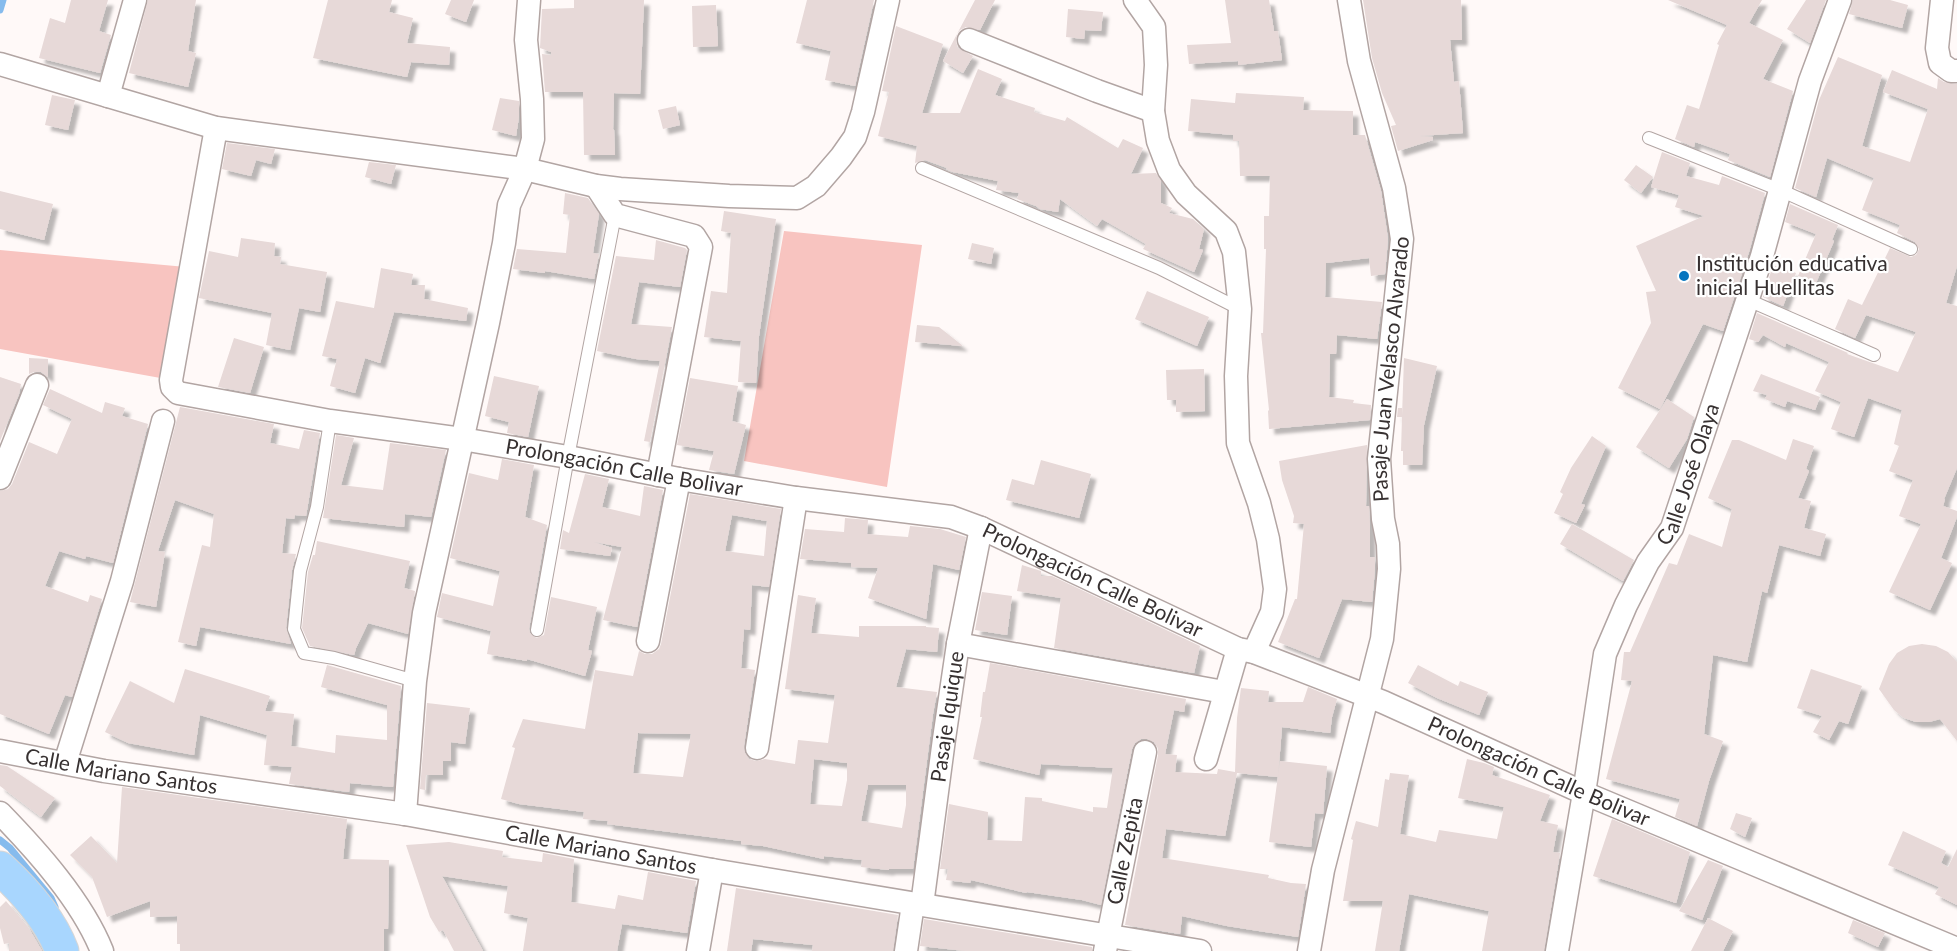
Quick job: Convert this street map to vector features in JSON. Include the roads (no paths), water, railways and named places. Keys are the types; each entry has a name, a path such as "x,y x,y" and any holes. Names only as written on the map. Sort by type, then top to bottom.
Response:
{"main road":[{"path":"0,868 23,890 62,951"}],"street":[{"path":"108,96 135,0"},
{"path":"405,814 415,681 424,613 488,323 509,205 525,169 533,140 532,99 525,39 528,0"},
{"path":"0,64 216,128 525,169 596,186 620,189 797,198 816,186 855,137 863,112 888,0"},
{"path":"1135,0 1154,27 1156,65 1154,111 1158,141 1169,170 1186,194 1226,231 1234,252 1240,309 1236,376 1238,443 1259,503 1268,539 1275,589 1272,612 1246,651 1224,692 1206,759"},
{"name":"Pasaje Juan Velasco Alvarado","path":"1309,951 1323,870 1382,639 1389,570 1379,459 1402,239 1395,188 1359,61 1349,0"},
{"name":"Calle José Olaya","path":"1557,951 1605,654 1648,562 1672,528 1748,300 1810,81 1840,0"},
{"path":"1941,0 1937,48 1940,63 1951,71 1957,71"},
{"path":"969,40 1154,111"},
{"name":"Prolongación Calle Bolivar","path":"216,128 171,380 172,387 178,393 330,421 462,439 568,457 669,478 796,498 951,517 981,528 1246,651 1383,702 1584,793 1957,949"},
{"path":"596,186 615,215 694,236 701,247 648,641"},
{"path":"0,478 37,385"},
{"path":"65,763 122,580 163,421"},
{"path":"757,748 796,498"},
{"name":"Pasaje Iquique","path":"906,951 918,905 958,644 981,528"},
{"path":"958,644 1224,692"},
{"name":"Calle Mariano Santos","path":"0,751 104,771 405,814 918,905 1106,943 1200,951"},
{"name":"Calle Zepita","path":"1106,943 1146,752"},
{"path":"0,813 21,834 82,910 102,951"},
{"path":"698,951 712,870"}],"lane":[{"path":"1649,138 1780,190 1911,249"},
{"path":"922,168 1159,268 1240,309"},
{"path":"537,630 615,215"},
{"path":"1748,300 1874,355"},
{"path":"330,421 317,507 300,571 294,629 304,653 334,658 415,681"}],"waterway":[{"path":"0,10 3,0"},
{"path":"0,840 10,848 51,898 55,907"}],"place":[{"name":"Institución educativa inicial Huellitas","path":"1684,276"}]}
